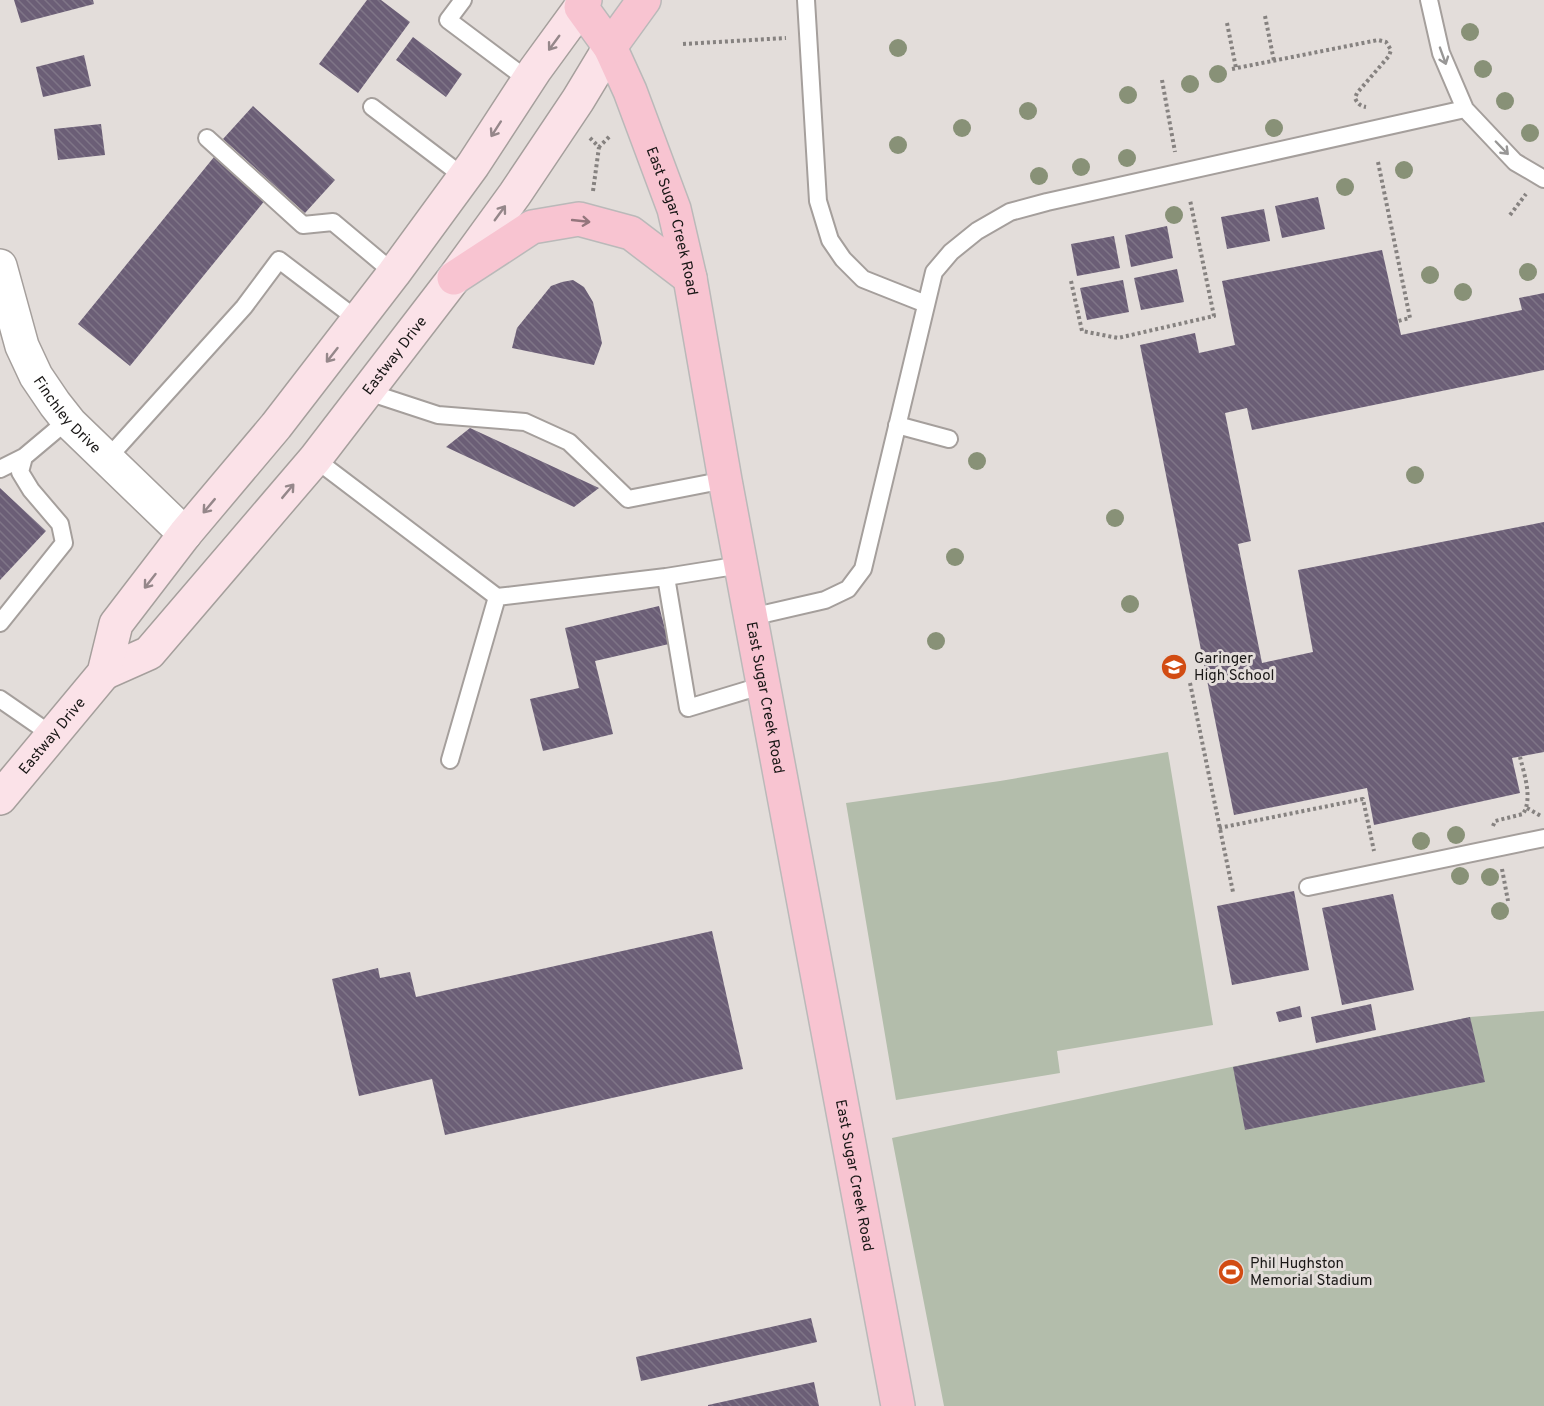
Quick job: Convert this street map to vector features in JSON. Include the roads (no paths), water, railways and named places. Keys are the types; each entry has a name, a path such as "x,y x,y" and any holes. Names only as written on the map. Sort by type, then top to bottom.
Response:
{"main road":[{"name":"Eastway Drive","path":"0,798 104,673 149,653 315,459 368,392 515,194 578,100 610,47 644,0"},
{"name":"Eastway Drive","path":"104,673 116,624 185,534 276,426 394,273 464,177 580,2"},
{"name":"East Sugar Creek Road","path":"580,2 610,47 630,91 674,209 690,278 724,480 898,1406"},
{"path":"454,278 532,227 579,219 631,233 690,278"}],"street":[{"name":"Finchley Drive","path":"0,266 22,346 36,376 55,404 68,420 185,534"}],"lane":[{"path":"463,0 448,20 528,80"},
{"path":"806,0 818,201 830,240 843,259 863,279 926,304"},
{"path":"1429,0 1441,53 1465,109 1515,162 1544,179"},
{"path":"372,106 464,177"},
{"path":"751,617 825,600 848,589 863,569 934,272 951,252 977,231 1010,212 1058,199 1465,109"},
{"path":"207,138 303,225 333,222 394,273"},
{"path":"107,459 244,307 279,260 358,320"},
{"path":"368,392 438,415 525,422 569,442 628,499 724,480"},
{"path":"0,469 24,457 68,420"},
{"path":"897,425 950,439"},
{"path":"0,623 64,543 60,524 31,490 20,472 24,457"},
{"path":"315,459 496,597 741,566"},
{"path":"666,577 688,708 764,685"},
{"path":"450,760 496,597"},
{"path":"0,699 52,735"},
{"path":"1308,887 1544,838"}],"place":[{"name":"Garinger High School","path":"1174,667"},
{"name":"Phil Hughston Memorial Stadium","path":"1231,1272"}]}
